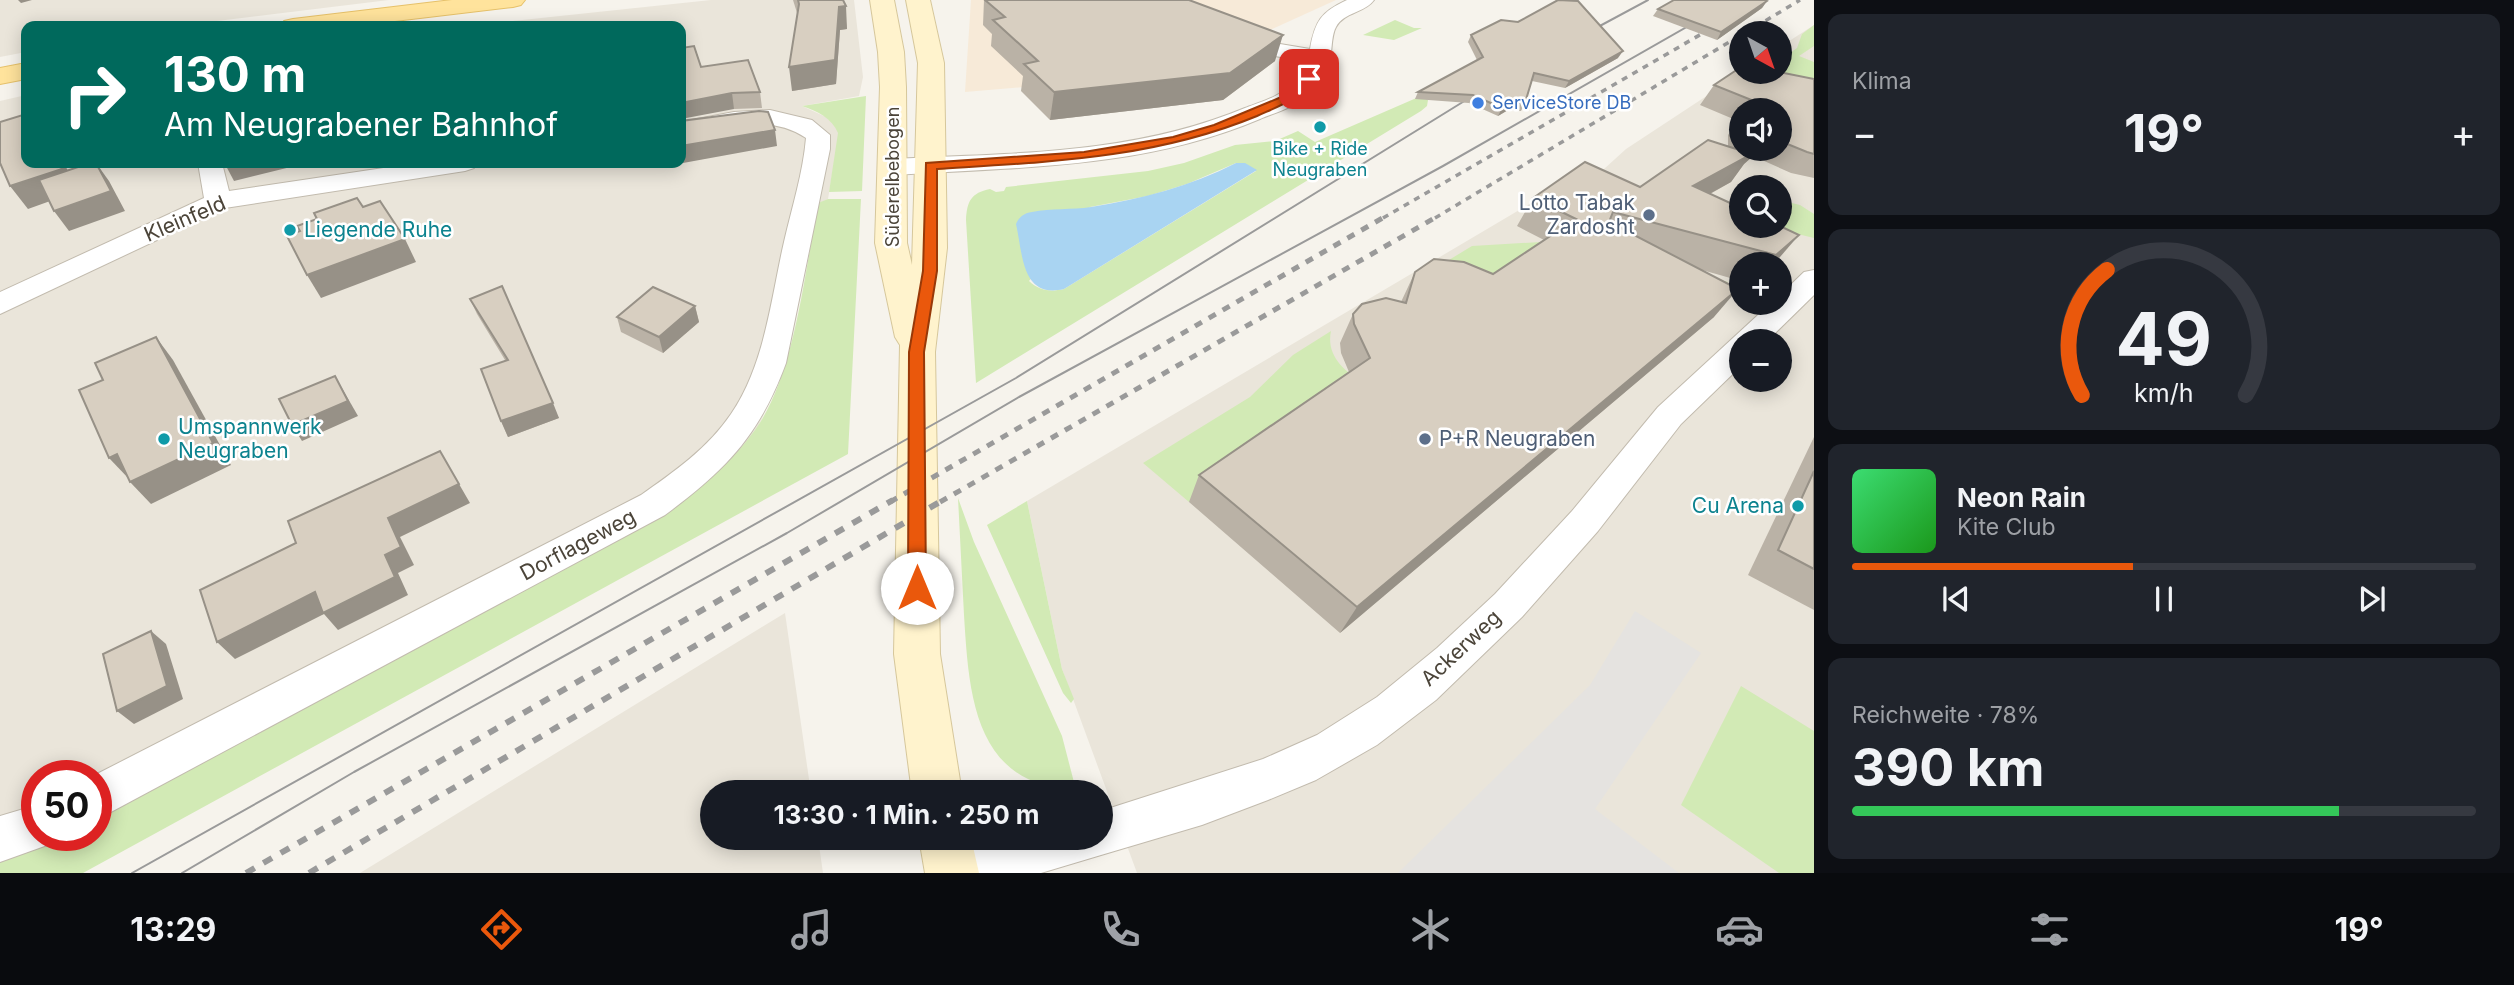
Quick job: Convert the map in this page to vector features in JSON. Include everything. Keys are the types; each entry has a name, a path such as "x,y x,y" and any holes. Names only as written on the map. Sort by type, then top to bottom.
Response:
{"main road":[{"path":"335,21 513,0"},
{"name":"Süderelbebogen","path":"881,0 891,52 891,243 917,352"},
{"name":"Süderelbebogen","path":"918,0 931,63 931,166 930,271 917,352 917,654 935,780"},
{"path":"0,76 21,72"},
{"path":"947,850 952,873"}],"street":[{"path":"893,167 1084,156 1148,147 1198,135 1294,95 1309,79 1319,57 1322,32 1328,21 1338,12 1364,0"},
{"path":"1213,28 1270,49 1319,57"},
{"name":"Dorflageweg","path":"112,790 653,505 714,458 731,440 768,378 818,135 809,127 787,117 760,117 686,128"},
{"path":"211,168 218,201"},
{"name":"Kleinfeld","path":"0,304 218,201 432,168"},
{"path":"1762,329 1814,279"},
{"name":"Ackerweg","path":"1113,829 1218,798 1277,775 1360,732 1401,704 1491,622 1583,523 1682,403 1729,359"},
{"path":"0,839 21,832"},
{"path":"964,873 1042,850"}],"shaded area":[{"path":"0,0 389,0 217,21 21,21 21,53 0,57"},
{"path":"711,0 854,0 863,77 859,96 802,106 826,117 839,133 828,199 818,204 789,350 778,384 757,429 734,458 704,486 664,513 112,768 112,760 21,760 23,851 0,861 0,101 21,96 21,168 686,168 686,21 512,21"},
{"path":"971,0 1336,0 1270,30 1203,5 1024,87 965,92"},
{"path":"1814,25 1814,873 1137,873 1113,808 1113,780 1103,780 1062,669 1027,501 1565,183 1604,169 1626,149 1729,81 1729,84 1792,84 1792,39"},
{"path":"1635,611 1701,653 1595,809 1679,873 1398,873 1590,685"},
{"path":"785,613 809,780 700,780 700,850 820,850 823,873 360,873"}],"green space":[{"path":"1395,20 1414,28 1422,28 1394,40 1363,35"},
{"path":"1814,25 1814,46 1799,56 1814,62 1814,88 1781,98 1738,98 1756,84 1792,84 1792,52 1797,48 1802,34"},
{"path":"866,96 862,191 829,192 838,133 832,123 823,116 802,106"},
{"path":"1421,96 1428,100 1427,106 1421,111 976,383 966,220 969,203 978,193 990,189 996,192 1004,191 1006,187 1148,171 1184,163 1235,145 1275,141 1298,131 1315,142","holes":["1236,163 1256,171 1064,289 1045,290 1029,281 1090,207 1148,196 1187,184"]},
{"path":"828,199 861,199 848,454 83,873 0,873 0,861 23,851 112,851 112,807 664,513 702,485 755,430 780,381 797,321 818,203"},
{"path":"1792,203 1814,214 1814,238 1792,233"},
{"path":"1574,218 1670,267 1728,282 1697,308 1478,301 1411,283 1472,246 1541,242"},
{"path":"1331,331 1330,340 1334,355 1348,372 1362,382 1189,502 1143,463 1250,397 1293,355"},
{"path":"958,498 974,542 1062,736 1073,780 1032,780 1016,772 997,754 984,731 975,704 969,676"},
{"path":"1027,501 1062,669 1074,699 1071,703 1063,693 987,525"},
{"path":"1741,686 1814,731 1814,873 1779,873 1681,805"}],"water":[{"path":"1236,163 1245,163 1257,170 1064,289 1050,290 1039,287 1026,272 1016,224 1024,214 1091,207 1147,196 1184,185"}],"building":[{"path":"798,0 843,0 846,6 839,7 835,60 789,67"},
{"path":"985,0 1189,0 1283,35 1230,73 1054,92 1024,64 1038,61 993,20 1005,17"},
{"path":"1558,0 1578,1 1623,51 1569,81 1534,73 1525,103 1512,102 1502,108 1473,95 1418,92 1483,57 1471,35 1501,20 1518,22"},
{"path":"1674,0 1767,1 1737,21 1729,21 1729,27 1721,32 1658,9"},
{"path":"694,46 701,67 748,60 760,92 732,93 686,102 686,47"},
{"path":"1729,75 1729,84 1792,84 1792,75 1814,79 1814,154 1792,146 1792,98 1746,98 1714,85"},
{"path":"759,111 768,112 775,130 686,145 686,120"},
{"path":"21,116 21,168 62,169 10,186 0,163 0,122"},
{"name":"P+R Neugraben","path":"1708,140 1729,147 1729,161 1739,161 1693,186 1729,202 1729,238 1792,238 1792,232 1799,235 1779,252 1765,252 1613,212 1609,222 1729,284 1729,297 1357,607 1199,475 1370,358 1354,324 1353,314 1362,304 1386,298 1406,303 1415,272 1434,259 1464,262 1493,274 1576,219 1533,198 1585,162 1640,187"},
{"path":"75,168 99,168 111,191 54,211 39,180"},
{"path":"357,198 363,207 380,201 405,239 307,275 287,236 300,231 297,226 317,219 314,213"},
{"path":"502,286 553,403 501,421 481,369 508,360 470,299"},
{"path":"653,287 695,306 659,337 617,317"},
{"name":"Umspannwerk Neugraben","path":"156,337 213,443 130,482 117,454 109,458 79,390 103,380 95,363"},
{"path":"335,376 348,401 292,425 279,399"},
{"path":"440,451 459,484 388,518 401,547 385,555 395,577 323,613 315,592 217,642 200,590 296,543 288,521"},
{"path":"1814,471 1814,569 1778,550"},
{"path":"151,631 167,686 117,711 103,654"}],"tram line":[{"path":"1583,35 1648,0"},
{"path":"182,873 354,772 787,533 1019,397 1443,166 1734,0"},
{"path":"132,873 1016,378 1479,92"}],"railway":[{"path":"1765,21 1800,0"},
{"path":"1383,218 1717,25"},
{"path":"1435,218 1729,42"},
{"path":"890,502 1386,216"},
{"path":"940,502 1438,216"},
{"path":"246,873 893,500"},
{"path":"309,873 943,500"}],"place":[{"name":"ServiceStore DB","path":"1478,103"},
{"name":"Bike + Ride Neugraben","path":"1320,127"},
{"name":"Lotto Tabak Zardosht","path":"1649,215"},
{"name":"Liegende Ruhe","path":"290,230"},
{"name":"Umspannwerk Neugraben","path":"164,439"},
{"name":"P+R Neugraben","path":"1425,439"},
{"name":"Cu Arena","path":"1798,506"}],"route":[{"path":"917,588 917,352 930,271 931,166 1084,156 1175,141 1218,128 1283,101 1294,95 1309,79"}]}
